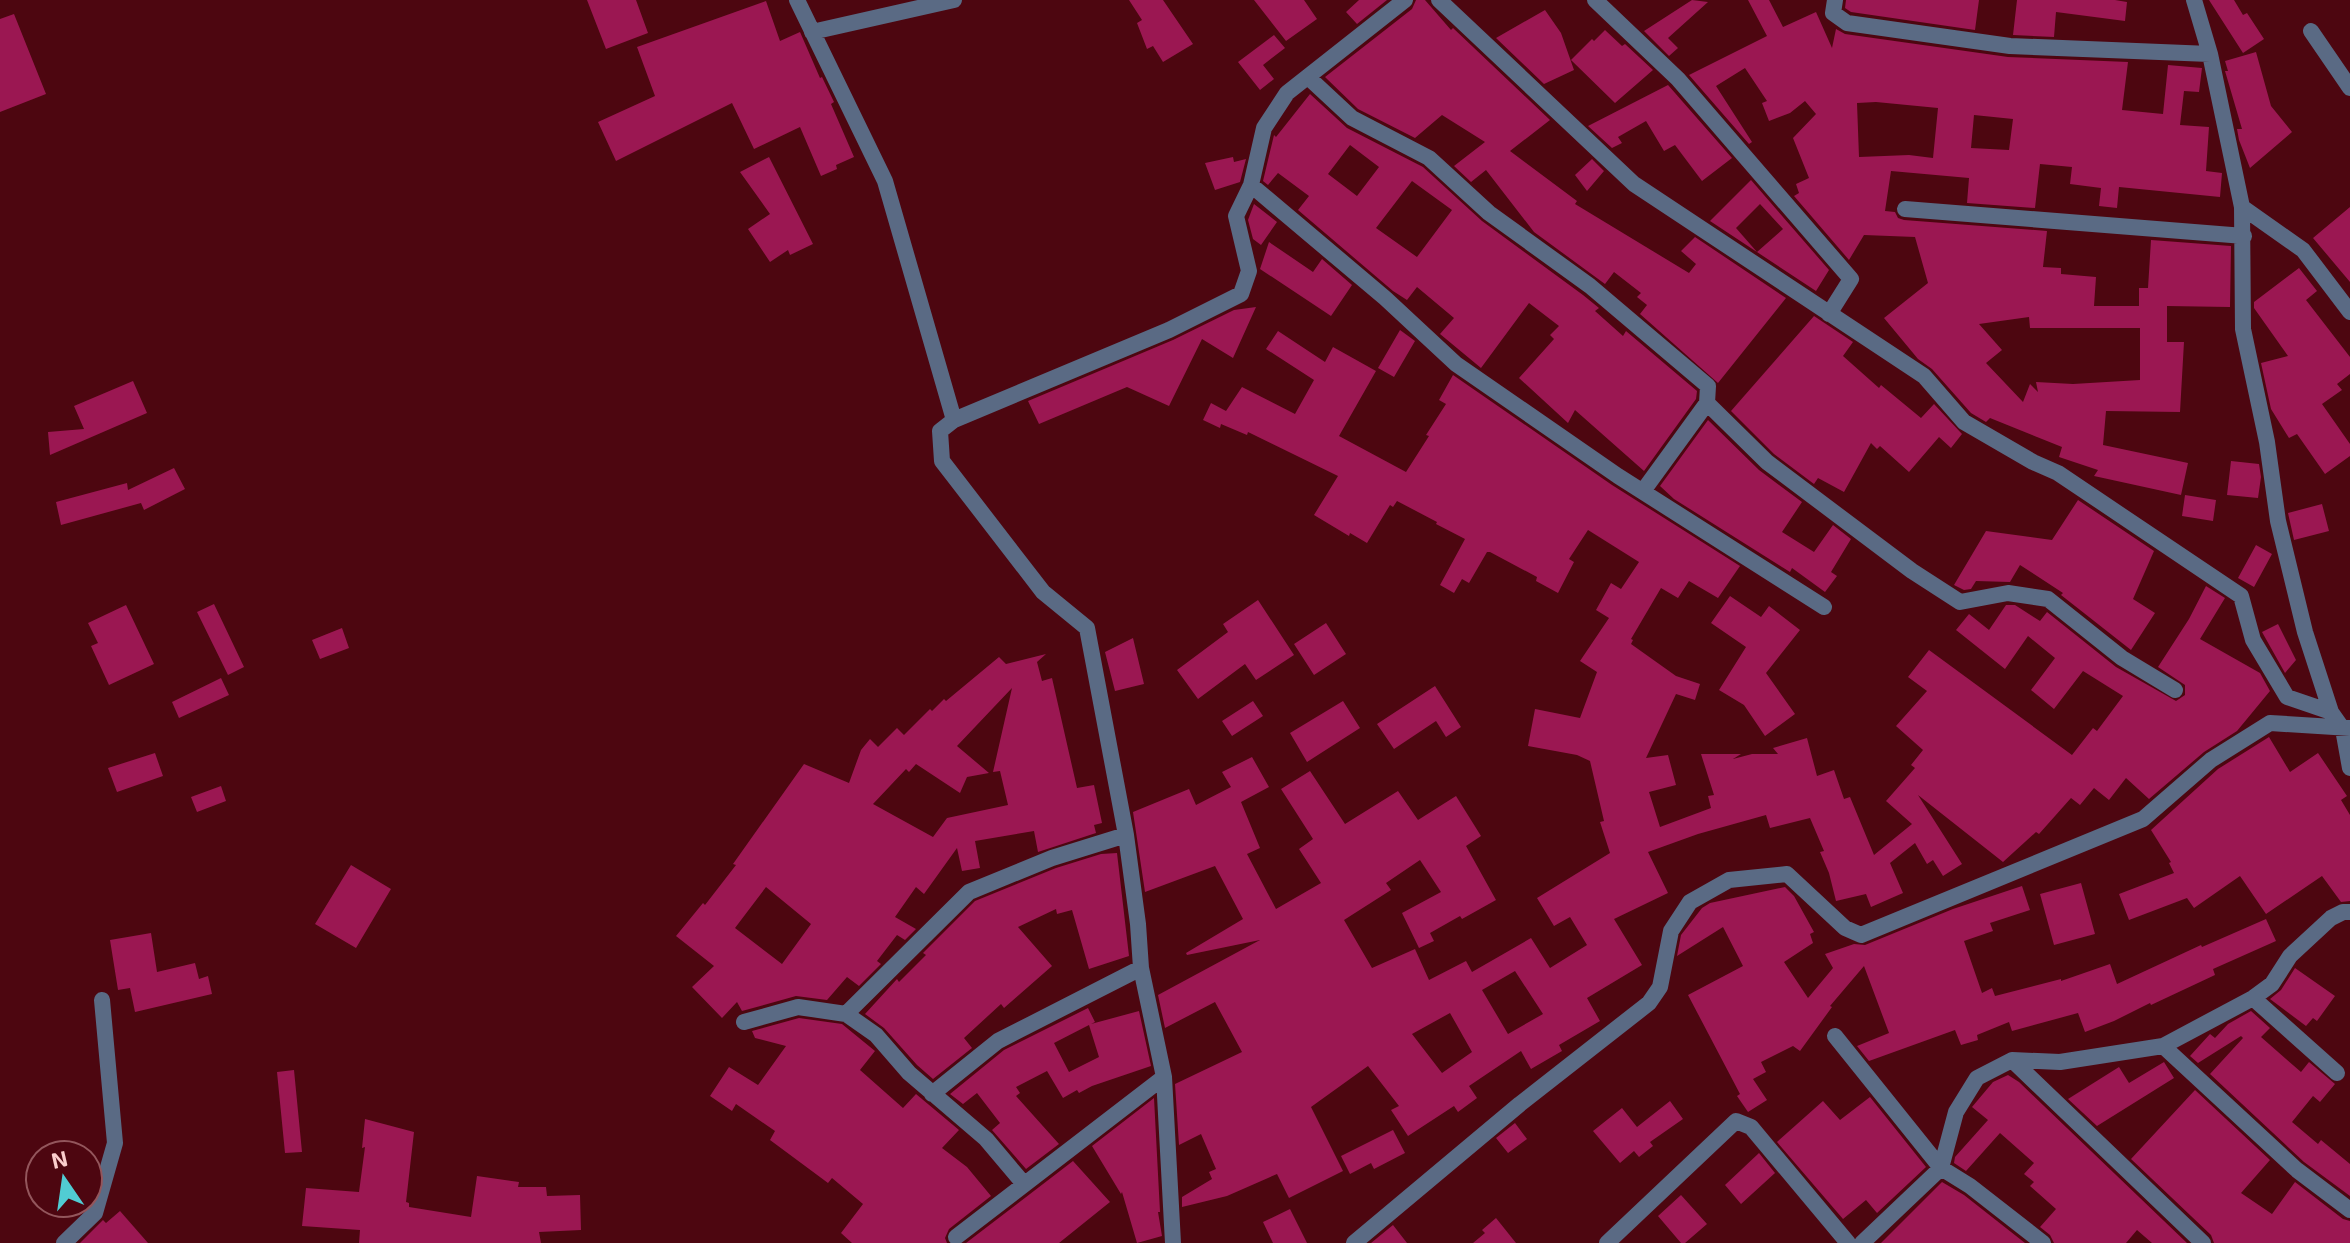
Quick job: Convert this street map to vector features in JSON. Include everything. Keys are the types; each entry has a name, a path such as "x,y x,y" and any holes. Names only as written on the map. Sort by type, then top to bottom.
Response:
{"street":[{"path":"797,0 885,181 954,420"},
{"path":"812,32 954,0"},
{"path":"1173,1243 1164,1077 1141,968 1126,835 1087,628 1043,592 942,461 940,431 954,420 1169,330 1241,294 1249,271 1236,216 1251,185 1264,128 1287,93 1405,0"},
{"path":"1439,0 1634,184 1924,376 1964,422 2058,473 2241,596 2253,640 2287,697 2331,712 2347,728 2350,768"},
{"path":"1595,0 1678,79 1851,279 1829,314"},
{"path":"1835,0 1833,13 1847,23 2010,46 2210,54"},
{"path":"2194,0 2210,54 2242,207 2243,329 2267,442 2278,521 2305,632 2331,712"},
{"path":"2311,31 2350,88"},
{"path":"1309,78 1352,118 1429,158 1489,213 1590,286 1708,386 1707,403 1643,491"},
{"path":"1251,185 1385,298 1456,364 1643,491 1824,607"},
{"path":"2242,207 2303,250 2350,312"},
{"path":"1905,209 2244,236"},
{"path":"1707,403 1767,462 1912,571 1960,602 2008,593 2048,599 2122,658 2175,690"},
{"path":"1354,1243 1520,1104 1649,1003 1660,987 1671,931 1690,902 1729,880 1787,874 1845,928 1861,935 2143,819 2211,760 2270,723 2347,728"},
{"path":"846,1014 969,892 1052,858 1126,835"},
{"path":"1862,1243 1941,1168 1956,1112 1977,1078 2012,1060 2060,1062 2163,1046 2253,998 2272,984 2290,956 2331,918 2350,912"},
{"path":"932,1094 998,1041 1141,968"},
{"path":"2253,998 2337,1073"},
{"path":"64,1243 95,1213 115,1143 102,1000"},
{"path":"744,1022 798,1007 846,1014 876,1035 909,1073 986,1139 1024,1184"},
{"path":"1835,1036 1941,1168 1970,1186 2043,1243"},
{"path":"2163,1046 2297,1170 2350,1210"},
{"path":"2012,1060 2203,1243"},
{"path":"956,1237 1164,1077"},
{"path":"1607,1243 1736,1121 1751,1127 1848,1243"}],"building":[{"path":"587,0 636,0 648,33 606,49"},
{"path":"1129,0 1163,0 1193,44 1163,62 1153,46 1147,49 1137,23 1142,20"},
{"path":"1254,0 1304,0 1317,19 1286,41"},
{"path":"1359,0 1387,0 1357,24 1346,12"},
{"path":"1416,0 1425,0 1451,30 1453,28 1550,120 1510,151 1577,201 1575,204 1689,273 1696,264 1681,251 1695,237 1786,298 1718,383 1640,314 1647,305 1637,297 1641,293 1614,272 1605,284 1534,232 1486,170 1471,182 1454,166 1485,142 1442,115 1415,138 1358,109 1325,77 1412,9"},
{"path":"1692,0 1708,2 1668,38 1678,48 1669,56 1644,31"},
{"path":"1748,0 1769,0 1783,27 1816,12 1832,48 1836,29 1845,34 2008,57 2128,62 2122,110 2163,114 2168,65 2202,68 2199,92 2184,91 2180,125 2209,127 2206,171 2222,173 2220,197 2119,187 2117,208 2099,206 2101,188 2070,184 2072,167 2040,164 2035,208 1967,203 1969,178 1891,171 1885,211 1895,212 1898,218 1904,220 2047,231 2043,267 2061,268 2061,274 2096,277 2094,306 2139,306 2139,288 2148,288 2151,240 2231,246 2230,307 2167,306 2167,342 2184,342 2180,412 2106,411 2103,445 2188,463 2181,495 2094,476 2098,470 2059,457 2062,447 1990,418 1986,422 1971,413 1932,369 1918,359 1884,318 1928,283 1915,237 1864,235 1849,260 1794,196 1799,193 1796,184 1809,178 1793,138 1816,114 1805,101 1790,113 1769,121 1762,103 1767,101 1745,68 1716,86 1752,142 1749,144 1689,75 1767,36","holes":["1857,103 1938,108 1933,158 1909,155 1859,157","1974,115 2013,119 2009,150 1971,148","2029,317 2030,328 2140,328 2140,380 2073,384 2036,382 2038,392 2030,384 2023,402 1986,363 2002,350 1979,324"]},
{"path":"1846,0 1979,0 1975,30 1851,12 1845,8"},
{"path":"2017,0 2127,2 2125,21 2056,12 2054,37 2013,35"},
{"path":"2209,0 2234,0 2264,39 2243,53"},
{"path":"766,1 780,41 800,32 834,102 831,104 854,157 821,176 800,127 754,149 732,103 616,161 598,122 655,96 637,47"},
{"path":"1545,10 1561,33 1574,70 1544,84 1496,38"},
{"path":"14,14 46,94 0,112 0,19"},
{"path":"1605,30 1653,70 1615,103 1571,60"},
{"path":"1274,35 1285,48 1263,65 1274,79 1260,90 1238,62"},
{"path":"2256,52 2271,106 2292,132 2250,168 2239,140 2237,129 2242,129 2225,71 2228,71 2225,61"},
{"path":"1668,85 1732,158 1702,181 1675,145 1664,151 1646,121 1618,137 1622,143 1612,148 1588,126"},
{"path":"1310,94 1347,128 1423,167 1482,221 1583,295 1599,308 1595,311 1623,336 1626,331 1697,391 1696,399 1644,471 1575,410 1568,423 1519,378 1554,339 1550,335 1559,326 1529,303 1481,368 1440,334 1454,318 1417,287 1407,300 1393,291 1298,210 1309,196 1278,173 1268,185 1263,181 1274,135 1276,137","holes":["1350,145 1379,167 1357,196 1328,174","1412,181 1452,210 1417,257 1376,228"]},
{"path":"769,157 813,244 790,255 788,250 770,262 748,229 770,214 740,172"},
{"path":"1233,157 1234,162 1246,159 1240,182 1215,190 1205,163"},
{"path":"1592,159 1604,171 1587,191 1575,175"},
{"path":"1751,180 1829,270 1816,291 1710,221","holes":["1760,204 1783,229 1757,252 1736,228"]},
{"path":"1254,204 1277,222 1261,245 1253,239 1248,220"},
{"path":"2350,207 2350,282 2313,238"},
{"path":"1269,242 1313,272 1322,259 1352,285 1331,316 1260,269"},
{"path":"2299,268 2317,291 2306,300 2350,357 2350,374 2337,384 2342,390 2322,404 2350,444 2350,456 2325,474 2297,434 2289,438 2271,409 2261,363 2288,356 2254,308 2254,302"},
{"path":"1256,307 1233,358 1202,339 1169,406 1127,387 1039,424 1028,401 1173,340 1234,310"},
{"path":"1814,316 1853,342 1843,356 1879,388 1881,385 1921,418 1934,404 1962,434 1951,448 1939,437 1909,472 1880,446 1877,449 1871,443 1844,492 1818,478 1814,484 1774,454 1731,411"},
{"path":"1400,330 1415,341 1394,377 1378,368"},
{"path":"1278,331 1325,362 1333,347 1376,371 1339,436 1406,472 1446,404 1439,400 1453,375 1612,485 1740,566 1718,598 1689,581 1678,598 1661,588 1631,639 1631,644 1676,676 1700,684 1695,700 1676,694 1646,758 1668,755 1676,785 1649,792 1660,827 1711,808 1708,796 1714,795 1701,754 1741,754 1733,759 1752,754 1778,754 1773,748 1807,738 1817,776 1834,770 1844,799 1850,797 1874,855 1912,824 1886,801 1915,768 1911,765 1923,750 1896,726 1927,691 1908,677 1929,650 2072,755 2093,728 2097,731 2123,696 2083,671 2054,709 2031,690 2055,658 2028,636 2005,669 1956,630 1969,614 1989,630 2006,605 2015,605 2040,621 2047,612 2116,667 2176,701 2185,695 2185,685 2158,667 2206,586 2225,598 2200,639 2260,673 2270,691 2237,731 2204,752 2149,799 2126,778 2109,800 2094,788 2080,805 2071,798 2039,834 2036,832 2003,862 1918,795 1962,864 1943,876 1933,860 1927,864 1915,843 1890,863 1903,893 1871,907 1866,894 1836,901 1820,852 1824,851 1810,818 1770,828 1766,815 1648,852 1668,893 1614,919 1642,965 1587,998 1600,1021 1559,1045 1562,1051 1531,1069 1521,1051 1469,1086 1477,1098 1458,1112 1454,1106 1408,1136 1391,1110 1399,1106 1368,1066 1311,1107 1343,1171 1289,1198 1277,1174 1227,1196 1182,1207 1182,1197 1212,1179 1209,1172 1216,1169 1201,1134 1179,1145 1175,1084 1242,1052 1215,1002 1165,1028 1158,995 1260,940 1187,955 1243,919 1215,866 1145,892 1133,812 1189,789 1196,805 1231,787 1222,772 1252,757 1269,787 1241,802 1260,848 1247,854 1276,909 1321,883 1299,849 1313,839 1281,789 1310,771 1345,824 1398,791 1418,820 1456,796 1481,836 1466,846 1496,900 1430,933 1434,941 1419,948 1402,913 1441,892 1420,860 1386,883 1391,890 1344,920 1372,968 1415,949 1429,980 1466,961 1472,972 1531,938 1550,968 1587,945 1570,917 1554,926 1537,898 1610,853 1600,822 1604,821 1590,761 1577,755 1528,746 1535,709 1580,718 1597,672 1580,661 1609,618 1596,610 1611,583 1621,589 1639,562 1588,530 1569,559 1574,562 1558,593 1536,581 1537,577 1487,552 1469,583 1462,579 1454,593 1440,585 1465,539 1437,522 1397,501 1393,507 1390,505 1367,543 1350,533 1349,536 1314,515 1338,476 1248,432 1247,435 1221,424 1220,428 1203,420 1211,403 1226,411 1242,387 1295,414 1314,380 1266,349","holes":["1515,971 1543,1014 1508,1034 1482,990","1450,1013 1472,1052 1442,1073 1412,1034"]},
{"path":"133,381 147,413 50,455 48,432 84,429 74,406"},
{"path":"1708,420 1759,470 1802,502 1782,532 1814,552 1833,525 1851,539 1831,572 1837,576 1825,592 1792,568 1790,572 1674,499 1660,486"},
{"path":"2231,461 2259,464 2258,498 2227,495"},
{"path":"174,468 185,489 144,510 141,503 61,525 56,502 127,483 128,490"},
{"path":"2185,495 2216,500 2213,521 2182,516"},
{"path":"2078,500 2154,551 2133,599 2155,613 2131,650 2061,595 2063,593 2020,565 2010,582 1976,581 1971,589 1964,590 1954,585 1986,531 2052,540"},
{"path":"2322,504 2329,531 2294,540 2288,513"},
{"path":"2256,545 2272,554 2254,587 2238,578"},
{"path":"1730,596 1761,617 1769,606 1800,630 1766,673 1795,714 1765,736 1744,705 1719,690 1746,647 1711,623"},
{"path":"1258,600 1294,655 1256,680 1245,664 1198,699 1177,670 1228,632 1223,624"},
{"path":"214,604 244,667 228,675 197,612"},
{"path":"126,605 154,664 109,685 91,646 98,643 88,623"},
{"path":"1326,623 1346,654 1314,675 1294,644"},
{"path":"2278,624 2296,660 2285,673 2262,632"},
{"path":"342,628 349,648 320,659 312,640"},
{"path":"1133,638 1144,684 1115,691 1105,652"},
{"path":"1046,654 1037,662 1042,681 1052,678 1077,788 1094,785 1102,823 1094,825 1096,833 1038,852 1034,831 975,841 980,868 962,871 957,848 924,894 916,887 895,917 916,929 905,940 897,935 877,961 881,964 859,986 847,977 827,1000 796,996 742,1011 737,1002 722,1018 692,987 714,966 676,936 736,865 733,864 804,764 849,783 861,750 870,739 878,747 897,728 904,735 930,709 932,711 944,699 946,701 999,657 1006,664","holes":["1012,688 993,772 1000,771 1008,805 947,818 933,837 873,804 906,769 909,772 916,764 960,793 967,777 989,773 957,746","766,887 811,924 782,964 735,928"]},
{"path":"221,678 229,695 179,718 172,702"},
{"path":"1435,686 1461,727 1446,737 1436,721 1394,749 1377,724"},
{"path":"1253,701 1263,716 1232,736 1222,721"},
{"path":"1343,701 1360,728 1307,762 1290,733"},
{"path":"2269,737 2290,772 2318,753 2347,796 2341,800 2350,815 2350,901 2341,902 2322,876 2266,914 2240,876 2194,908 2187,898 2129,920 2119,894 2174,873 2171,862 2151,830 2218,769"},
{"path":"155,753 163,776 117,792 108,768"},
{"path":"221,786 226,801 197,812 191,797"},
{"path":"1117,853 1129,956 1089,969 1072,910 1057,914 1056,909 1018,927 1052,966 1004,1008 1001,1004 964,1038 972,1048 933,1079 884,1028 865,1014 897,979 899,982 926,955 923,953 975,901 1056,868 1101,854"},
{"path":"351,865 391,889 356,948 315,924"},
{"path":"2081,883 2095,934 2054,945 2040,894"},
{"path":"2022,886 2030,910 1990,923 1993,931 1964,941 1982,993 1992,988 1995,996 2061,981 2110,964 2117,984 2266,919 2276,941 2213,969 2215,975 2085,1032 2078,1013 2012,1031 2009,1022 1977,1035 1978,1040 1961,1045 1955,1030 1869,1061 1857,1046 1889,1033 1864,966 1830,1006 1800,1051 1793,1046 1761,1062 1766,1072 1753,1079 1767,1100 1748,1112 1737,1096 1740,1094 1688,995 1743,966 1723,927 1677,956 1681,935 1702,908 1710,903 1785,887 1794,896 1814,932 1810,934 1813,943 1784,962 1808,998 1833,968 1825,954 1854,944 1865,945 1953,909"},
{"path":"151,933 157,972 195,963 199,979 208,976 212,994 135,1012 130,988 118,990 110,940"},
{"path":"2295,968 2335,996 2317,1021 2313,1018 2306,1026 2270,999 2281,990"},
{"path":"1088,1008 1095,1022 1091,1024 1139,1011 1151,1066 1079,1093 1077,1090 1063,1098 1047,1071 1016,1087 1020,1093 1016,1096 1059,1144 1026,1169 992,1130 1000,1123 977,1093 963,1104 950,1094 1004,1050","holes":["1089,1025 1099,1057 1069,1072 1054,1043"]},
{"path":"2251,1011 2270,1028 2261,1037 2301,1072 2309,1062 2335,1084 2320,1102 2313,1096 2292,1122 2318,1144 2321,1140 2350,1164 2350,1196 2304,1162 2210,1074 2243,1038 2241,1036 2198,1063 2190,1056 2210,1034 2215,1038 2228,1024"},
{"path":"799,1018 842,1024 875,1051 860,1070 903,1108 916,1094 959,1130 942,1148 967,1167 991,1196 949,1229 945,1238 947,1243 852,1243 841,1233 863,1204 832,1178 828,1183 770,1140 775,1131 736,1104 732,1111 710,1096 729,1067 758,1085 786,1046 755,1038 752,1031"},
{"path":"2164,1062 2174,1078 2097,1126 2068,1099 2119,1067 2129,1083"},
{"path":"294,1070 302,1152 285,1153 277,1072"},
{"path":"2008,1075 2019,1082 2187,1243 2152,1243 2137,1230 2126,1243 2054,1243 2040,1227 2056,1209 2030,1186 2034,1182 2024,1174 2034,1163 2000,1133 1966,1171 1954,1163 1955,1157 1988,1120 1972,1107 1993,1082"},
{"path":"2195,1090 2270,1160 2241,1193 2272,1214 2295,1182 2343,1219 2350,1221 2350,1243 2214,1243 2211,1235 2131,1159"},
{"path":"1870,1097 1926,1167 1877,1213 1866,1200 1843,1219 1777,1142 1823,1101 1840,1120"},
{"path":"1154,1098 1158,1212 1162,1236 1137,1243 1122,1192 1092,1146"},
{"path":"1670,1101 1683,1119 1650,1142 1653,1146 1639,1157 1634,1151 1620,1163 1593,1131 1622,1108 1637,1127"},
{"path":"365,1119 414,1132 406,1202 409,1207 471,1217 477,1176 519,1182 518,1187 546,1187 547,1196 580,1195 581,1230 539,1232 541,1243 359,1243 360,1230 302,1226 306,1188 359,1192"},
{"path":"1515,1123 1527,1139 1508,1153 1496,1138"},
{"path":"1393,1130 1405,1153 1374,1169 1371,1163 1350,1174 1341,1156"},
{"path":"1759,1153 1775,1173 1741,1204 1725,1185"},
{"path":"1073,1161 1110,1202 1059,1243 966,1243"},
{"path":"1942,1182 1964,1195 2025,1243 1881,1243"},
{"path":"1681,1195 1707,1224 1685,1243 1681,1243 1658,1216"},
{"path":"1290,1209 1307,1243 1273,1243 1263,1222"},
{"path":"120,1211 148,1243 80,1243 103,1220 106,1223"},
{"path":"1496,1218 1516,1243 1473,1243 1485,1233 1482,1230"},
{"path":"1393,1225 1407,1243 1371,1243"}]}
